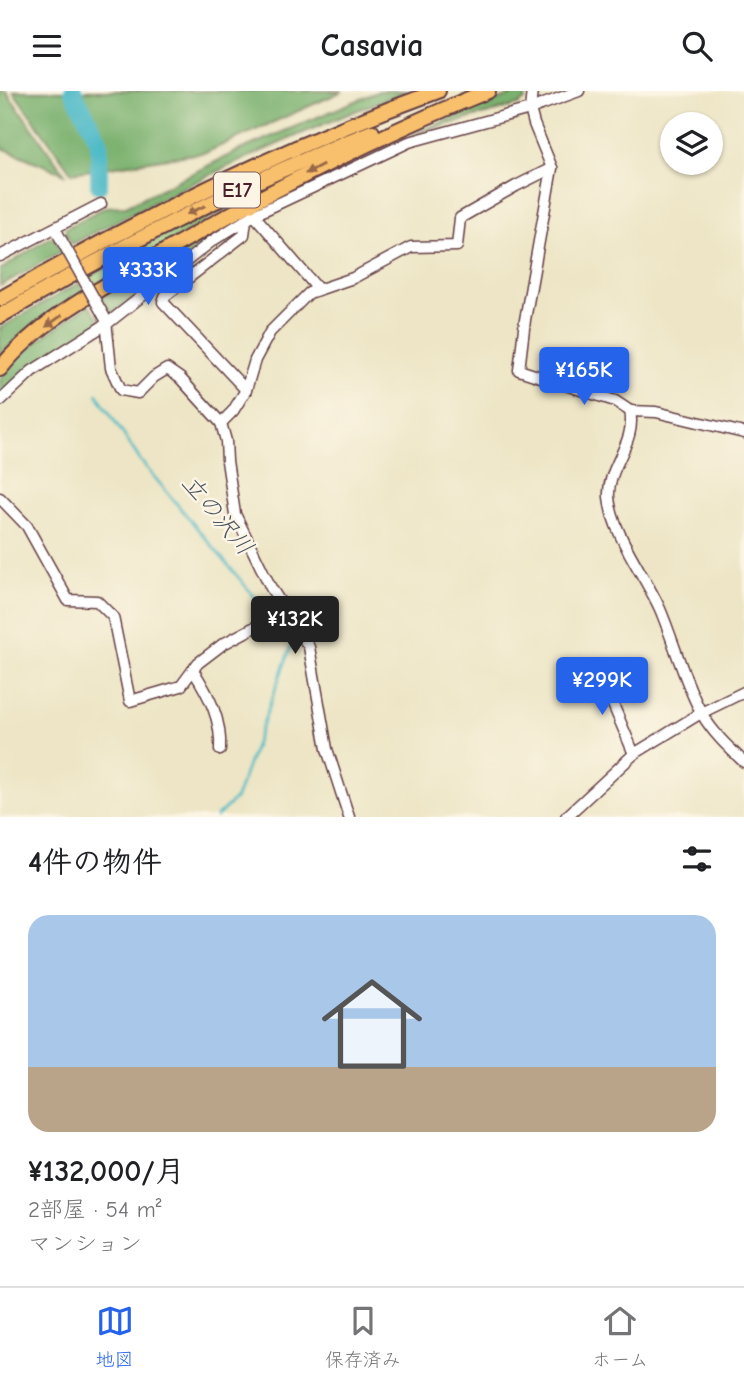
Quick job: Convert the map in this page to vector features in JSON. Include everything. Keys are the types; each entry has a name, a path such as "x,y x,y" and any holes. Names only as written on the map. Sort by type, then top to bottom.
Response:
{"highway":[{"name":"E17","path":"0,299 157,213 240,172 365,118 438,91"},
{"name":"E17","path":"0,316 132,242 319,152 486,91"},
{"path":"0,369 22,346 56,319 184,240 328,162 486,91"}],"street":[{"path":"532,91 530,109 552,168 525,320 519,370 615,401 630,411 656,412 744,433"},
{"path":"0,401 32,372 106,321 212,241 250,218 410,142 530,109 579,91"},
{"path":"221,422 233,411 246,390 255,360 270,332 309,293 353,278 411,247 457,246 460,218 516,185 552,168"},
{"path":"0,255 55,232 101,204"},
{"path":"250,218 318,289"},
{"path":"246,390 163,302 165,296 244,235 250,218"},
{"path":"55,232 106,321 111,368 121,390 138,393 154,377 167,369 197,394 221,422 235,514 271,588 309,647 327,749 349,817"},
{"path":"630,411 630,434 610,481 611,511 659,607 701,713 718,737 744,762"},
{"path":"0,498 27,526 68,600 97,601 113,617 130,701 181,686 223,643 285,611"},
{"path":"598,669 634,754"},
{"path":"194,670 209,696 221,734 220,750"},
{"path":"566,817 634,754 701,713 744,691"}],"green space":[{"path":"0,91 6,91 65,174 0,147"},
{"path":"13,91 343,91 207,152 72,173"},
{"path":"379,91 407,91 237,162 72,244 66,233 66,228 105,207 126,206 240,150"},
{"path":"527,91 525,100 518,105 406,136"},
{"path":"265,189 95,285 90,277 163,236"},
{"path":"218,230 220,232 111,314 101,298"},
{"path":"49,238 54,238 62,251 0,286 0,270"},
{"path":"79,283 84,291 29,329 0,356 0,328"},
{"path":"89,305 101,321 0,398 0,381 14,361"}],"waterway":[{"name":"立の沢川","path":"73,91 99,141 99,185"},
{"name":"立の沢川","path":"97,394 140,460 269,614"},
{"name":"立の沢川","path":"216,817 236,798 292,643 273,620"}]}
